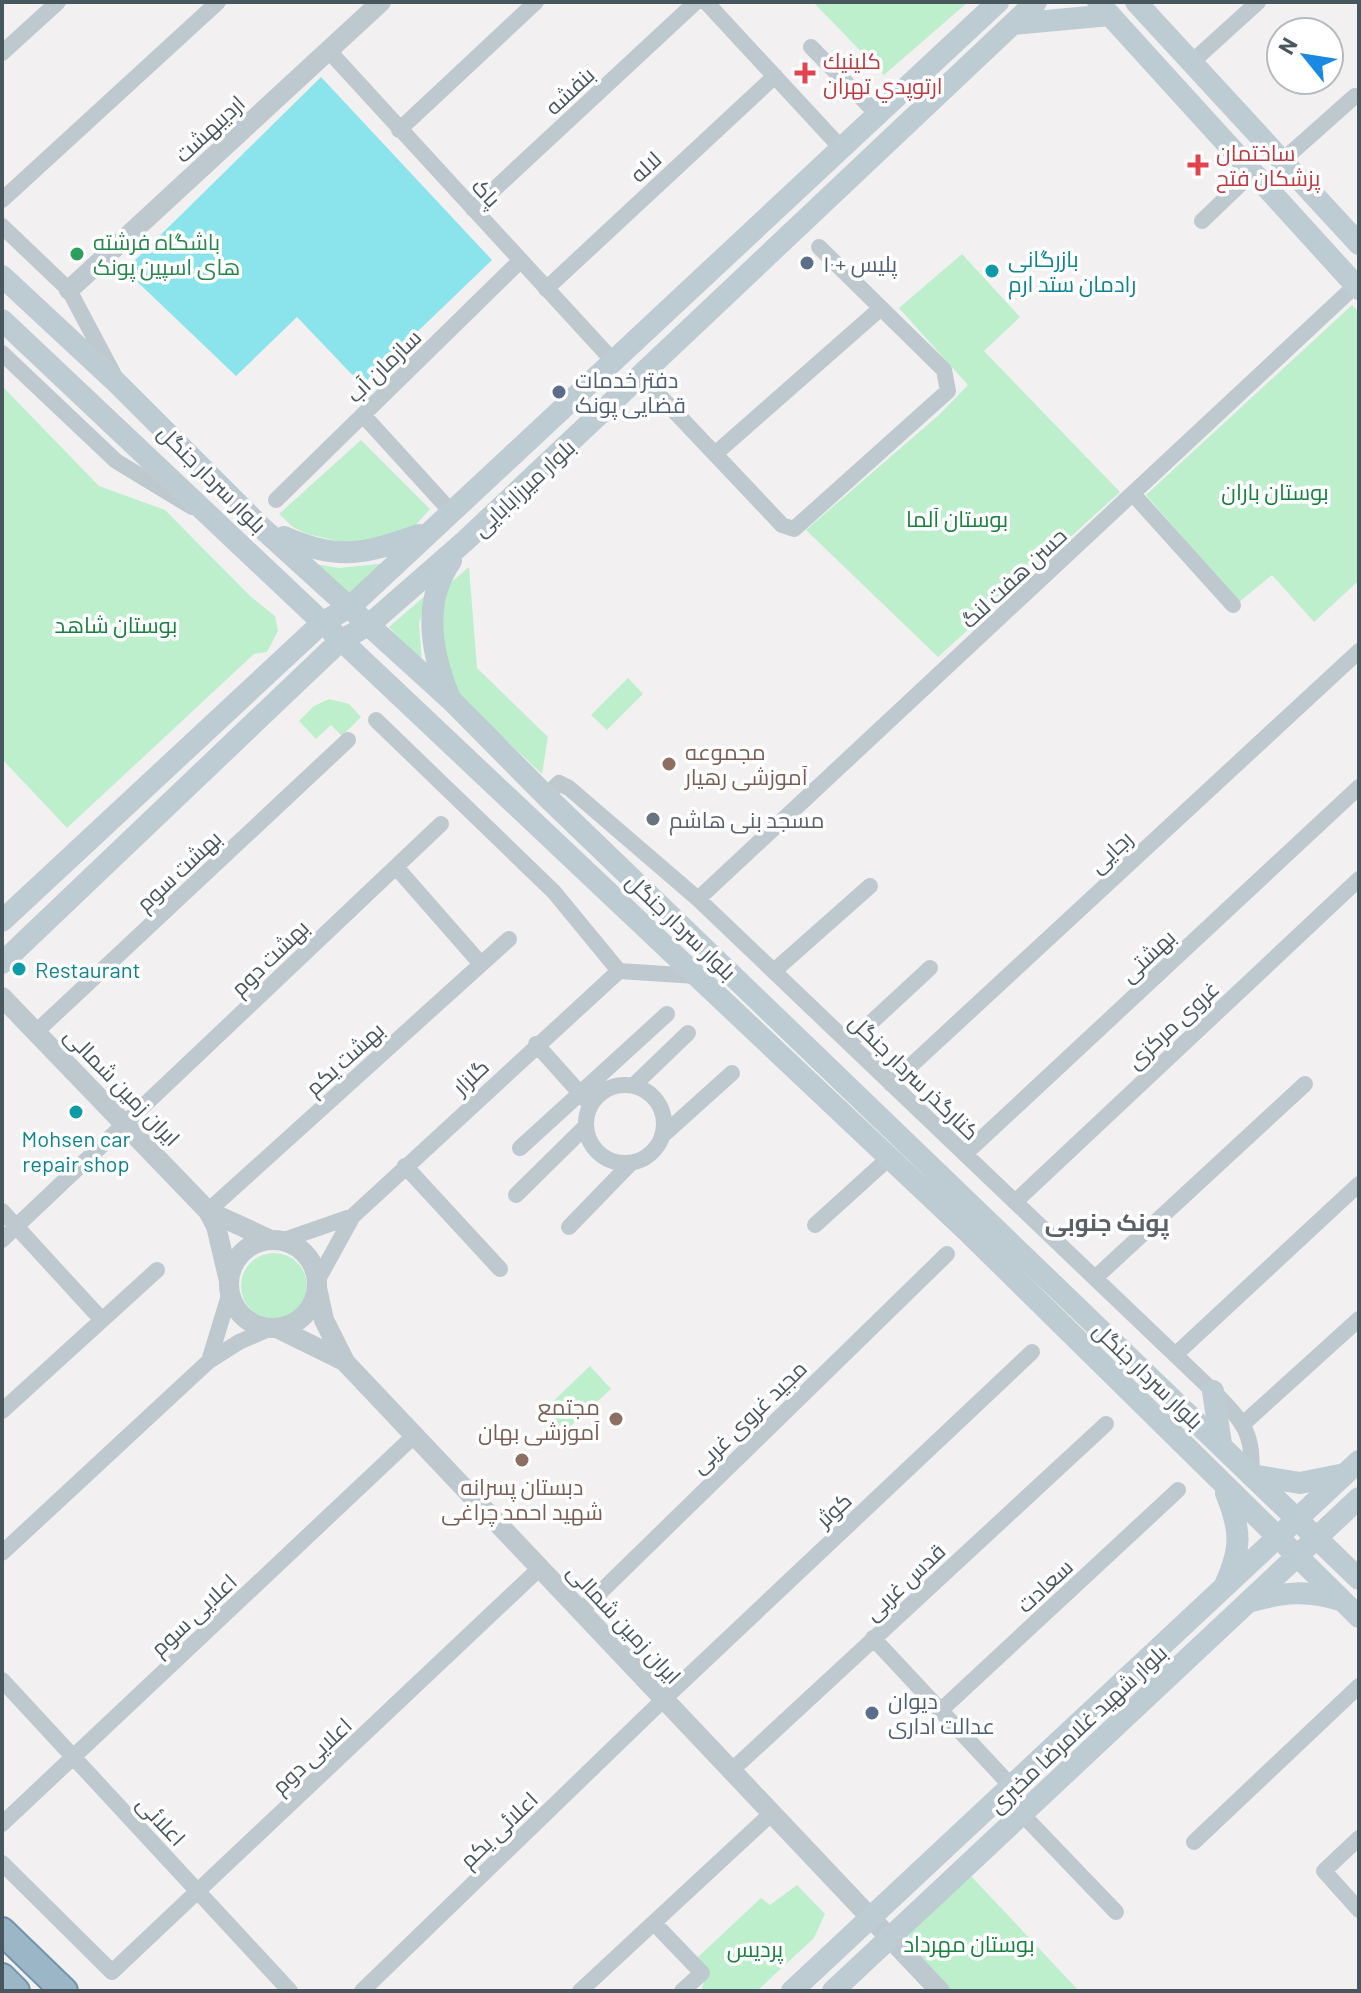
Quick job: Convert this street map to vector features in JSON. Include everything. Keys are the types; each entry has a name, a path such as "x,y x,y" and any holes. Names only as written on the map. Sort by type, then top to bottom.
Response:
{"highway":[{"path":"2,1931 64,1991"},
{"path":"2,1977 16,1991"}],"main road":[{"name":"بلوار میرزابابایی","path":"2,921 322,623 351,606 428,531 615,363 997,2"},
{"name":"بلوار میرزابابایی","path":"2,963 340,641 370,624 465,541 1036,2"},
{"path":"1137,3 1359,244"},
{"path":"1013,24 1104,9 1251,174 1358,287"},
{"name":"بلوار سردار جنگل","path":"2,276 118,384 262,528 451,700 546,796 1359,1579"},
{"name":"بلوار سردار جنگل","path":"2,320 889,1158 1351,1609"},
{"path":"262,528 313,550 346,554 375,551 428,531"},
{"path":"451,700 434,647 432,610 442,573 465,541"},
{"path":"1213,1391 1221,1444"},
{"path":"1251,1475 1300,1483 1353,1467"},
{"name":"بلوار شهید غلامرضا مخبری","path":"792,1991 1221,1594 1353,1467"},
{"path":"1220,1481 1240,1526 1232,1569 1221,1594"},
{"name":"بلوار شهید غلامرضا مخبری","path":"833,1991 1359,1498"},
{"path":"1247,1602 1280,1593 1312,1592 1351,1609"}],"street":[{"path":"2,53 58,2"},
{"path":"2,200 218,2"},
{"name":"اردیبهشت","path":"69,290 381,2"},
{"path":"399,130 536,2"},
{"name":"بنفشه","path":"473,209 696,2"},
{"path":"706,2 843,150"},
{"path":"1192,62 1258,2"},
{"path":"811,47 879,116"},
{"name":"پاک","path":"328,50 615,363"},
{"name":"لاله","path":"546,289 775,76"},
{"path":"1283,160 1355,96"},
{"path":"1202,221 1251,174"},
{"path":"2,226 69,290 118,384"},
{"path":"641,376 782,525 794,529 948,391 944,370 819,247"},
{"name":"سازمان آب","path":"276,500 520,261"},
{"name":"حسن هفت لنگ","path":"698,899 1358,287"},
{"path":"715,454 881,308"},
{"path":"2,353 116,461 207,515"},
{"path":"363,415 445,505"},
{"path":"1134,495 1233,605"},
{"name":"رجایی","path":"891,1084 1359,651"},
{"path":"376,720 554,892 619,971 696,976"},
{"name":"بهشت سوم","path":"37,1031 348,740"},
{"name":"کنارگذر سردار جنگل","path":"546,796 559,783 569,788 698,899 1244,1423"},
{"name":"بهشتی","path":"965,1154 1359,787"},
{"name":"بهشت دوم","path":"2,1240 441,824"},
{"path":"396,867 481,964"},
{"name":"غروی مرکزی","path":"1015,1202 1359,879"},
{"path":"774,971 870,886"},
{"name":"بهشت یکم","path":"208,1211 509,939"},
{"path":"849,1043 930,968"},
{"name":"گلزار","path":"353,1216 536,1044 619,971"},
{"name":"ایران زمین شمالی","path":"2,997 127,1123 208,1211 216,1226 230,1287"},
{"path":"520,1148 585,1100 667,1014"},
{"path":"633,1086 688,1033"},
{"path":"536,1044 585,1100 588,1139 605,1159 631,1163"},
{"path":"569,1227 631,1163 651,1154 662,1136 732,1073"},
{"path":"1095,1278 1305,1084"},
{"path":"585,1100 609,1089 633,1086 645,1091 662,1110 662,1136"},
{"path":"516,1195 586,1126"},
{"path":"815,1225 889,1158"},
{"path":"405,1166 500,1269"},
{"path":"1175,1355 1359,1184"},
{"path":"2,1211 102,1320"},
{"name":"ایران زمین شمالی","path":"208,1211 276,1241"},
{"path":"209,1361 239,1257 249,1247 353,1216"},
{"path":"2,1553 209,1361 239,1342 298,1321 308,1311 316,1286 353,1216"},
{"path":"276,1241 301,1251 310,1261 316,1286"},
{"name":"مجید غروی غربی","path":"581,1611 947,1254"},
{"path":"2,1411 157,1270"},
{"name":"ایران زمین شمالی","path":"316,1286 324,1320 345,1362 940,1991"},
{"path":"230,1287 244,1318 274,1328"},
{"path":"1251,1475 1253,1451 1244,1423 1359,1319"},
{"name":"ایران زمین شمالی","path":"274,1328 345,1362"},
{"name":"کوثر","path":"664,1699 1032,1352"},
{"name":"قدس غربی","path":"732,1770 1106,1424"},
{"name":"اعلایی سوم","path":"2,1824 415,1435"},
{"name":"سعادت","path":"940,1711 1178,1490"},
{"name":"اعلایی دوم","path":"2,1863 112,1972 540,1568"},
{"path":"873,1638 1013,1788"},
{"name":"اعلائی","path":"2,1680 290,1991"},
{"path":"1194,1842 1359,1686"},
{"name":"اعلائی یکم","path":"362,1991 664,1699"},
{"path":"580,1991 772,1813"},
{"path":"1022,1814 1116,1912"},
{"path":"1359,1838 1324,1871 1359,1910"},
{"path":"654,1923 702,1973 682,1991"}],"green space":[{"path":"813,2 968,2 884,75"},
{"name":"بوستان آلما","path":"962,254 1020,317 984,351 1120,492 938,657 806,530 940,414 968,385 899,308"},
{"name":"بوستان باران","path":"1352,305 1359,312 1359,585 1356,583 1314,622 1272,575 1239,602 1146,495"},
{"name":"بوستان شاهد","path":"2,386 99,486 165,510 250,596 275,616 278,631 267,652 254,654 67,828 2,759"},
{"path":"361,440 430,509 414,527 393,535 346,543 307,534 293,527 279,514"},
{"path":"387,563 353,598 316,564 339,568"},
{"path":"469,567 477,668 548,737 542,774 457,694 448,671 441,624 449,584"},
{"path":"427,594 419,624 422,663 389,627"},
{"path":"628,678 643,694 607,730 591,715"},
{"path":"329,699 349,704 361,717 342,736 331,725 316,739 299,721 314,706"},
{"path":"268,1253 280,1253 292,1258 302,1268 307,1286 305,1299 292,1314 280,1319 268,1319 256,1314 246,1304 241,1292 241,1280 246,1268 256,1258"},
{"path":"590,1366 611,1389 565,1431 545,1409"},
{"name":"بوستان مهرداد","path":"971,1876 1079,1991 950,1991 909,1947 909,1935"},
{"name":"پردیس","path":"797,1885 825,1914 814,1938 757,1991 701,1991 708,1970 698,1957 761,1898 770,1905"}],"water":[{"path":"321,77 492,260 362,385 297,317 236,376 125,270"}],"place":[{"name":"كلينيك ارتوپدي تهران","path":"805,73"},
{"name":"ساختمان پزشکان فتح","path":"1198,165"},
{"name":"باشگاه فرشته های اسپین پونک","path":"77,254"},
{"name":"پلیس +۱۰","path":"807,263"},
{"name":"بازرگانی رادمان ستد ارم","path":"992,271"},
{"name":"دفتر خدمات قضایی پونک","path":"559,392"},
{"name":"مجموعه آموزشی رهیار","path":"669,764"},
{"name":"مسجد بنی هاشم","path":"653,819"},
{"name":"Restaurant","path":"19,969"},
{"name":"Mohsen car repair shop","path":"76,1112"},
{"name":"مجتمع آموزشی بهان","path":"616,1419"},
{"name":"دبستان پسرانه شهید احمد چراغی","path":"522,1460"},
{"name":"دیوان عدالت اداری","path":"872,1713"}],"district":[{"name":"پونک جنوبی","path":"1107,1221"}]}
